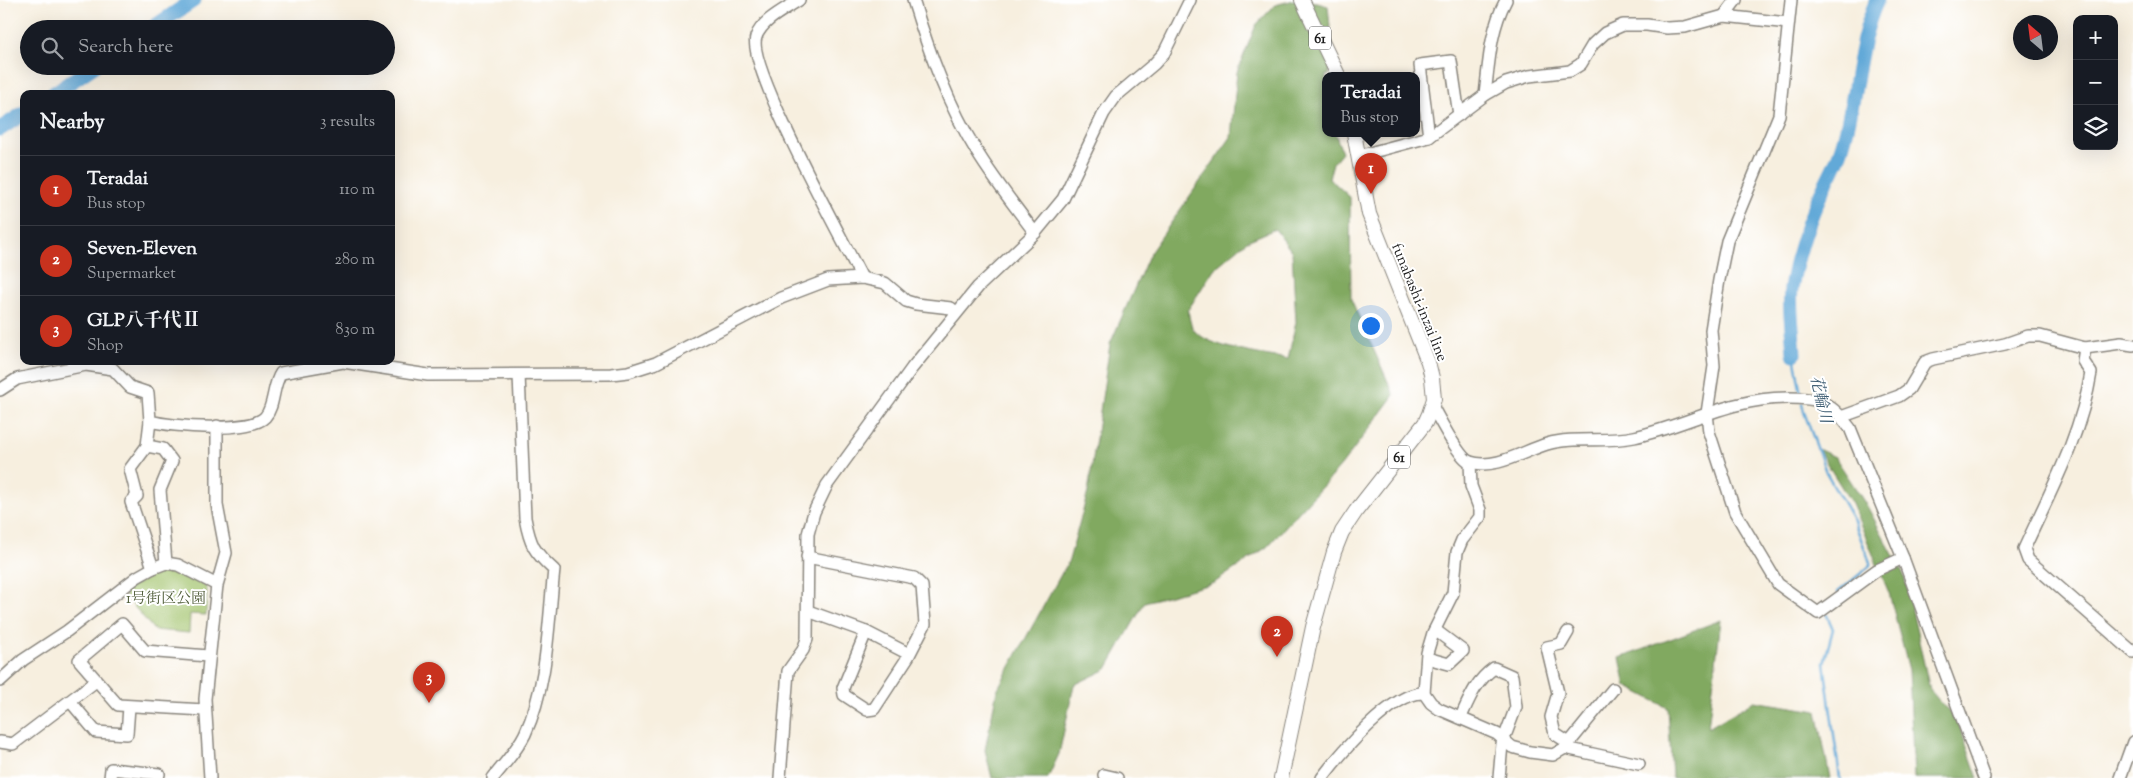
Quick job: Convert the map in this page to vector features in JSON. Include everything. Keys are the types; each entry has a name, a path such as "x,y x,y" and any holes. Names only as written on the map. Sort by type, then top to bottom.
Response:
{"main road":[{"name":"61","path":"1302,0 1337,72"},
{"name":"funabashi-inzai line","path":"1281,778 1313,627 1334,552 1342,532 1356,511 1425,423 1432,406 1432,378 1428,362 1375,232 1365,198 1355,137"}],"street":[{"path":"798,0 766,23 755,39 755,46 760,64 794,148 862,278"},
{"path":"913,0 925,40 960,120 987,167 1035,233"},
{"path":"780,778 788,671 807,639 808,534 814,512 827,485 912,368 956,313 1005,260 1035,233 1064,199 1104,113 1116,96 1154,64 1164,53 1190,0"},
{"path":"1485,96 1494,27 1506,0"},
{"path":"1724,16 1736,0"},
{"path":"1791,0 1779,116 1727,241 1719,280 1711,330 1714,366 1707,413 1709,432 1736,512 1778,584 1818,613 1877,570 1903,558"},
{"path":"1358,156 1429,137 1506,83 1529,76 1570,71 1581,64 1593,44 1605,33 1622,25 1647,25 1667,28 1685,27 1724,16 1788,23"},
{"path":"1429,137 1420,65 1451,61 1459,115"},
{"path":"369,365 428,375 611,374 628,372 656,363 789,295 828,280 862,278 885,283 906,301 951,308 956,313"},
{"path":"1842,417 1899,396 1909,389 1925,362 1933,359 2005,344 2028,336 2040,336 2085,348 2121,343 2133,345"},
{"path":"2085,348 2083,361 2091,373 2087,398 2072,442 2024,549 2028,560 2133,652"},
{"path":"0,390 17,379 86,365 113,369 130,387 148,393 150,421 147,446 130,469 137,496 131,502 153,568"},
{"path":"150,421 192,428 256,424 269,412 277,380 281,374 327,365"},
{"path":"493,778 517,748 532,716 543,670 554,570 529,540 525,518 517,375"},
{"path":"1432,406 1458,452 1470,462 1488,463 1504,460 1548,444 1574,440 1620,440 1639,436 1707,413 1748,402 1770,398 1798,398 1822,402 1842,417 1850,428 1903,558 1984,778"},
{"path":"210,778 204,710 208,656 217,585 226,553 216,505 217,426"},
{"path":"147,446 163,449 172,461 160,490 166,563"},
{"path":"1470,462 1471,486 1480,510 1480,517 1462,540 1457,552 1453,593 1435,630 1427,658 1424,693 1431,703 1439,709 1497,734 1512,747 1553,755 1567,746 1613,689"},
{"path":"807,557 914,578 922,586 925,624 909,654 874,709 867,710 844,695 843,688 866,632"},
{"path":"0,682 23,660 67,631 137,577 153,568 166,563 178,565 217,585"},
{"path":"808,611 866,632 909,654"},
{"path":"204,710 118,705 79,660 122,624 145,651 208,656"},
{"path":"1427,658 1449,664 1463,651 1435,630"},
{"path":"1568,632 1560,644 1547,647 1558,693 1551,717 1555,734 1567,746 1639,764"},
{"path":"1461,717 1474,687 1484,675 1494,668 1512,676 1516,707 1503,739 1499,778"},
{"path":"0,742 13,744 96,681"},
{"path":"1322,778 1350,744 1383,713 1418,692 1424,693"},
{"path":"70,701 96,732 101,733 126,734 129,707"},
{"path":"2120,778 2133,742"},
{"path":"110,778 111,769 158,774 158,778"},
{"path":"1104,775 1117,778"}],"green space":[{"path":"1294,0 1307,0 1328,6 1332,47 1329,72 1322,72 1322,137 1336,137 1342,152 1333,163 1329,178 1350,197 1351,299 1394,395 1341,466 1267,547 1214,583 1145,602 1107,669 1074,685 1059,754 1048,778 992,778 985,750 997,690 1069,560 1088,492 1110,344 1150,253 1231,137 1237,72 1256,25 1275,5","holes":["1275,229 1292,252 1296,322 1288,359 1237,350 1200,336 1193,329 1188,310 1214,269 1247,241"]},
{"path":"1818,449 1835,457 1867,506 1904,575 1930,690 1958,722 1978,778 1914,778 1909,670 1889,593 1852,504"},
{"name":"1号街区公園","path":"168,566 204,584 207,589 206,615 190,614 189,633 154,630 122,592"},
{"path":"1721,620 1708,728 1754,701 1817,711 1830,778 1672,778 1668,708 1626,686 1620,658"}],"waterway":[{"path":"164,20 194,0"},
{"name":"花輪川","path":"1794,354 1791,289 1795,268 1813,212 1842,147 1865,36 1877,0"},
{"path":"59,90 81,75"},
{"path":"0,129 20,116"},
{"name":"花輪川","path":"1794,354 1801,395"},
{"name":"花輪川","path":"1802,403 1826,472 1854,521 1871,565 1838,592"},
{"name":"花輪川","path":"1825,611 1833,629 1824,663 1840,778"}],"place":[{"name":"Teradai","path":"1371,194"},
{"name":"Seven-Eleven","path":"1277,657"},
{"name":"GLP八千代Ⅱ","path":"429,703"}]}
